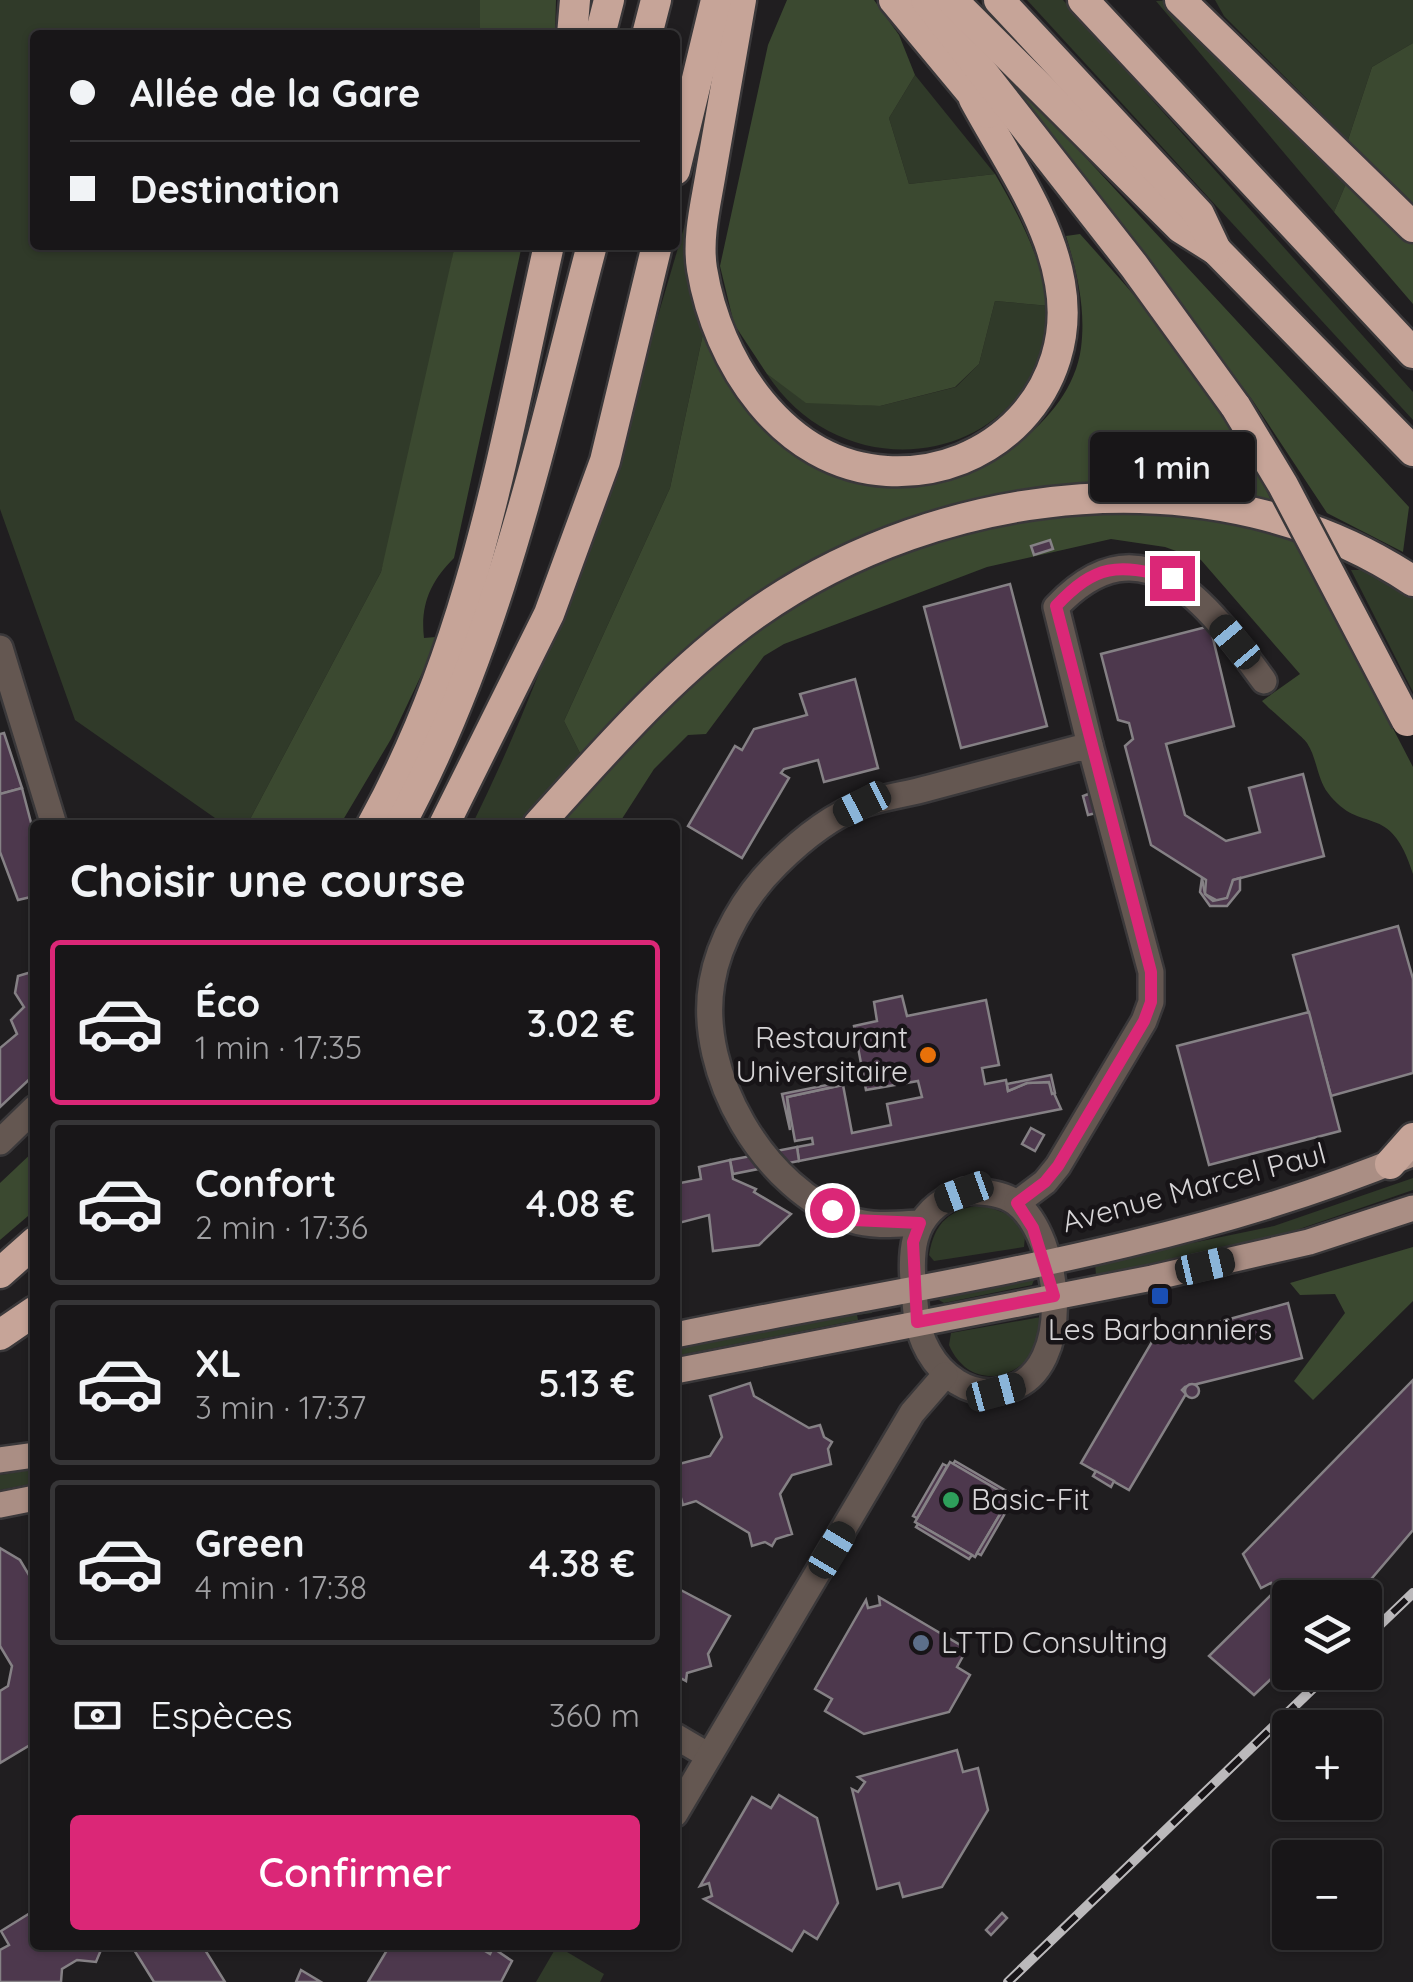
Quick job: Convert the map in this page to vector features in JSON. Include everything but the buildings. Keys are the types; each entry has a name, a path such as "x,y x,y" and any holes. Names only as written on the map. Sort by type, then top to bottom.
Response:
{"highway":[{"path":"572,30 574,0"},
{"path":"601,30 609,0"},
{"path":"648,30 656,0"},
{"path":"680,149 716,0"},
{"path":"741,0 702,227 701,266 712,313 743,382 770,414 809,444 848,463 885,471 919,470 952,461 1006,432 1034,407 1050,382 1063,321 1052,247 974,99"},
{"path":"894,0 1077,223 1154,297"},
{"path":"926,0 1236,406 1284,486 1410,726"},
{"path":"952,0 1181,228 1216,250 1413,451"},
{"path":"1000,0 1199,214 1216,250"},
{"path":"1083,0 1413,354"},
{"path":"1180,0 1413,228"},
{"path":"374,820 436,690 470,597 548,250"},
{"path":"402,820 465,688 505,578 591,250"},
{"path":"446,820 549,614 574,546 604,461 656,250"},
{"path":"543,820 668,686 727,634 811,579 944,525 1014,508 1195,499 1251,509 1297,524 1349,544 1413,581"},
{"path":"1401,1159 1413,1138"},
{"path":"0,1274 30,1247"},
{"path":"0,1274 30,1254"},
{"path":"0,1335 30,1314"}],"main road":[{"name":"Avenue Marcel Paul","path":"680,1333 1046,1260 1314,1194 1401,1159"},
{"path":"680,1369 1309,1242 1413,1208"},
{"path":"0,1460 30,1456"},
{"path":"0,1505 30,1499"}],"street":[{"path":"1017,1203 1045,1182 1058,1166 1144,1021 1151,1002 1150,965 1056,606 1078,584 1106,568 1137,568 1172,578 1208,610 1264,681"},
{"path":"0,648 5,697 52,820"},
{"path":"680,1806 912,1412 945,1375 931,1357 917,1322 913,1242 920,1223 853,1220 811,1200 782,1174 740,1115 714,1050 711,984 718,956 750,898 824,824 862,804 1090,744"},
{"path":"0,1142 30,1113"},
{"name":"Avenue Marcel Paul","path":"920,1223 940,1200 964,1192 991,1192 1017,1203 1046,1260 1054,1296 1048,1354 1037,1372 1018,1386 996,1392 968,1388 945,1375"},
{"path":"680,1739 710,1756"}],"green space":[{"path":"0,0 480,0 480,30 30,30 30,250 454,250 411,466 381,572 250,820 218,820 75,720 0,509"},
{"path":"480,0 556,0 555,30 480,30"},
{"path":"787,0 874,0 899,35 915,75 889,118 909,184 995,174 1028,237 1050,306 995,301 979,364 955,387 880,406 806,403 767,374 734,324 720,266 768,45"},
{"path":"1027,0 1063,0 1413,392 1413,420"},
{"path":"1176,0 1351,172 1334,212 1156,1"},
{"path":"1215,0 1413,0 1413,43 1372,67 1348,140 1224,16"},
{"path":"1413,43 1413,203 1348,140 1372,67"},
{"path":"1001,66 1409,507 1403,552 1327,513 1253,401 1173,294 998,78"},
{"path":"915,75 995,174 909,184 889,118"},
{"path":"1351,172 1413,235 1413,304 1334,212"},
{"path":"688,214 703,334 670,488 564,721 582,757 525,820 474,820 507,751 567,600 618,448"},
{"path":"1080,234 1209,391 1271,500 1157,486 1101,485 1026,489 952,509 734,613 656,677 582,757 564,721 670,488 703,334 759,416 814,458 847,475 877,484 908,486 941,480 973,469 1032,431 1056,406 1072,378 1081,348 1082,319 1077,277 1066,236"},
{"path":"454,250 521,250 454,558 433,584 426,604 424,638 436,637 434,648 391,739 343,820 250,820 381,572"},
{"path":"995,301 1050,306 1039,359 1014,400 979,429 937,446 891,449 845,438 802,414 767,374 806,402 880,406 956,387 979,364"},
{"path":"1151,510 1288,526 1413,767 1413,874 1395,836 1385,827 1340,806 1324,787 1307,743 1262,701 1300,674 1201,560 1165,547 1111,539 987,567 784,644 764,656 706,734 688,735 654,769 621,820 562,820 617,754 748,632 810,595 891,558 974,529 1038,516"},
{"path":"1351,570 1380,570 1413,598 1413,692"},
{"path":"30,1155 30,1214 0,1240 0,1183"},
{"path":"1413,1178 1413,1190 1276,1237 1096,1275 1095,1263 1274,1226"},
{"path":"983,1205 1010,1215 1025,1236 1024,1247 934,1261 929,1255 931,1244 946,1219 961,1210"},
{"path":"1413,1247 1413,1301 1313,1400 1294,1381 1345,1313 1335,1294 1300,1295 1290,1283"},
{"path":"1030,1277 1034,1280 1032,1285 944,1303 939,1300 942,1295"},
{"path":"871,1307 872,1313 857,1315 858,1320 680,1355 680,1344"},
{"path":"1041,1317 1039,1337 1031,1354 1005,1374 989,1376 974,1372 960,1362 949,1345 951,1333"},
{"path":"30,1470 30,1484 0,1490 0,1475"},
{"path":"555,1950 564,1950 604,1974 600,1982 536,1982"}],"railway":[{"path":"1382,1623 1413,1593"},
{"path":"1008,1982 1311,1690"}],"place":[{"name":"Restaurant Universitaire","path":"928,1055"},
{"name":"Les Barbanniers","path":"1160,1296"},
{"name":"Basic-Fit","path":"951,1500"},
{"name":"LTTD Consulting","path":"921,1643"}],"route":[{"path":"832,1210 853,1220 887,1225 920,1223 913,1242 917,1322 1054,1296 1046,1260 1017,1203 1045,1182 1058,1166 1144,1021 1151,1002 1151,972 1056,606 1078,584 1106,568 1137,568 1172,578"}]}
